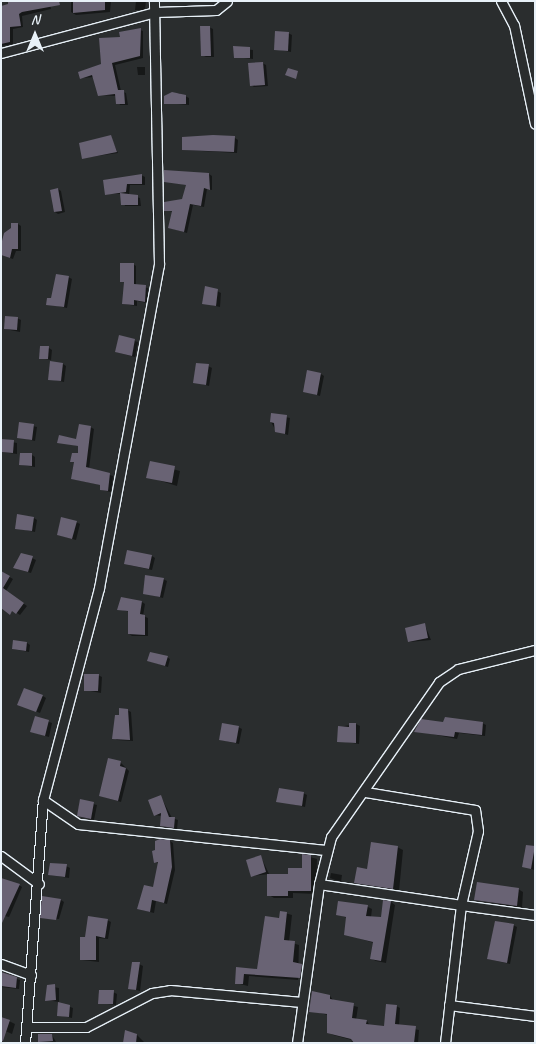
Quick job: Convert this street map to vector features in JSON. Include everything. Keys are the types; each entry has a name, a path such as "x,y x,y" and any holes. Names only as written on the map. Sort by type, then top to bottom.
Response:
{"street":[{"path":"25,1043 39,884 43,800 99,588 159,266 154,1"},
{"path":"1,53 155,12 216,10 228,1"},
{"path":"501,1 514,25 535,124"},
{"path":"297,1043 319,884 326,850 331,837 365,792 439,682 458,669 535,650"},
{"path":"365,792 475,810 478,831 461,905 445,1043"},
{"path":"43,800 78,824 326,850"},
{"path":"1,856 39,884"},
{"path":"319,884 535,915"},
{"path":"1,964 31,975"},
{"path":"27,1027 86,1027 152,993 170,990 302,1002"},
{"path":"449,1005 535,1016"}],"building":[{"path":"8,1 59,1 60,5 22,12 19,14 21,26 10,27 10,42 1,44 1,6 8,4"},
{"path":"73,1 105,1 105,10 73,13"},
{"path":"200,26 210,26 211,56 201,56"},
{"path":"141,28 140,56 112,63 118,90 124,90 125,104 116,104 115,94 98,96 92,75 80,79 78,72 101,64 99,38 120,37 119,32"},
{"path":"275,31 289,32 288,51 274,50"},
{"path":"233,46 250,47 250,58 234,58"},
{"path":"263,62 265,85 250,86 248,63"},
{"path":"288,68 298,71 296,79 285,75"},
{"path":"172,92 186,95 186,104 164,104 164,96"},
{"path":"111,135 117,152 82,159 79,143"},
{"path":"235,136 234,152 182,150 182,137"},
{"path":"164,170 209,173 210,190 204,188 201,206 190,204 184,232 168,228 172,211 164,211 164,202 182,199 186,185 164,182"},
{"path":"142,174 142,184 127,184 126,192 105,195 103,180"},
{"path":"58,188 62,211 54,212 50,190"},
{"path":"120,193 138,195 138,205 121,205"},
{"path":"11,223 18,223 18,249 12,249 10,258 1,255 1,245 4,233 11,228"},
{"path":"120,263 134,263 134,284 146,285 145,302 134,300 134,305 122,304 124,282 120,282"},
{"path":"56,274 69,276 64,307 46,305 47,298 51,298"},
{"path":"205,286 218,289 216,306 202,304"},
{"path":"5,316 18,317 17,330 4,329"},
{"path":"119,335 135,339 132,356 115,352"},
{"path":"40,346 49,346 48,359 39,359"},
{"path":"50,361 63,363 61,381 48,380"},
{"path":"196,363 209,364 206,385 193,383"},
{"path":"307,370 321,373 317,395 303,392"},
{"path":"271,413 287,415 285,434 275,432 274,423 270,422"},
{"path":"19,422 34,424 32,440 17,438"},
{"path":"79,424 91,426 86,467 110,473 108,491 100,490 100,485 71,479 74,462 70,462 72,453 78,453 78,446 57,443 59,435 76,439"},
{"path":"1,439 14,440 13,453 1,452"},
{"path":"20,453 32,453 32,466 19,465"},
{"path":"150,461 175,466 172,483 146,478"},
{"path":"17,514 34,517 32,531 15,529"},
{"path":"61,517 77,521 72,539 57,535"},
{"path":"127,550 152,555 149,569 124,564"},
{"path":"21,553 33,556 28,572 13,568"},
{"path":"1,571 10,576 3,588 24,603 16,614 12,611 10,615 1,608"},
{"path":"145,575 164,578 160,597 143,594"},
{"path":"121,597 142,601 140,614 145,615 145,635 128,634 128,611 117,610"},
{"path":"425,623 428,638 408,642 405,628"},
{"path":"13,640 27,642 26,651 12,649"},
{"path":"150,652 168,656 165,666 147,661"},
{"path":"84,674 99,674 98,691 84,691"},
{"path":"24,688 43,695 36,712 17,705"},
{"path":"119,708 128,709 130,740 112,739 115,715 119,715"},
{"path":"35,716 49,720 45,736 30,732"},
{"path":"445,717 483,722 482,735 455,732 454,737 414,732 421,719 443,722"},
{"path":"222,723 239,726 236,743 219,740"},
{"path":"349,723 356,723 356,743 337,742 338,726 349,727"},
{"path":"108,758 121,761 120,766 126,768 118,801 99,796"},
{"path":"279,788 304,792 302,806 276,802"},
{"path":"161,795 169,817 175,817 174,828 160,826 161,813 154,816 148,800"},
{"path":"80,799 94,802 91,819 77,816"},
{"path":"160,839 170,840 172,867 164,903 152,900 150,912 137,909 144,885 153,887 158,862 154,863 152,851 155,850 155,841"},
{"path":"371,842 398,846 393,889 354,883 357,867 367,869"},
{"path":"526,845 535,846 531,869 522,867"},
{"path":"302,854 311,855 311,891 288,891 288,896 267,896 267,874 288,874 288,868 302,868"},
{"path":"261,855 266,872 251,877 246,860"},
{"path":"50,863 67,864 65,877 48,875"},
{"path":"1,878 20,884 2,923 1,923"},
{"path":"477,882 519,888 517,906 474,900"},
{"path":"42,896 61,899 56,920 40,918"},
{"path":"383,900 391,901 381,961 370,959 373,942 344,935 346,917 336,915 338,901 368,905 366,916 381,917"},
{"path":"280,911 287,912 284,940 295,941 293,962 302,964 300,978 244,974 243,984 235,984 236,967 257,969 265,916 279,918"},
{"path":"88,916 108,919 105,938 96,936 96,960 80,960 80,937 85,937"},
{"path":"495,921 514,924 507,963 487,959"},
{"path":"132,962 140,962 136,990 128,989"},
{"path":"1,972 17,977 16,988 1,986"},
{"path":"55,984 56,1000 45,1001 47,985"},
{"path":"99,990 114,990 113,1004 98,1004"},
{"path":"312,991 330,995 330,999 354,1003 352,1018 367,1020 366,1024 384,1026 386,1004 397,1005 395,1024 416,1026 414,1043 354,1043 351,1039 327,1033 327,1014 309,1012"},
{"path":"58,1002 70,1005 69,1017 57,1016"},
{"path":"1,1017 10,1020 3,1041 1,1041"},
{"path":"125,1030 137,1034 136,1043 123,1043"},
{"path":"38,1034 52,1034 53,1041 38,1042"}]}
